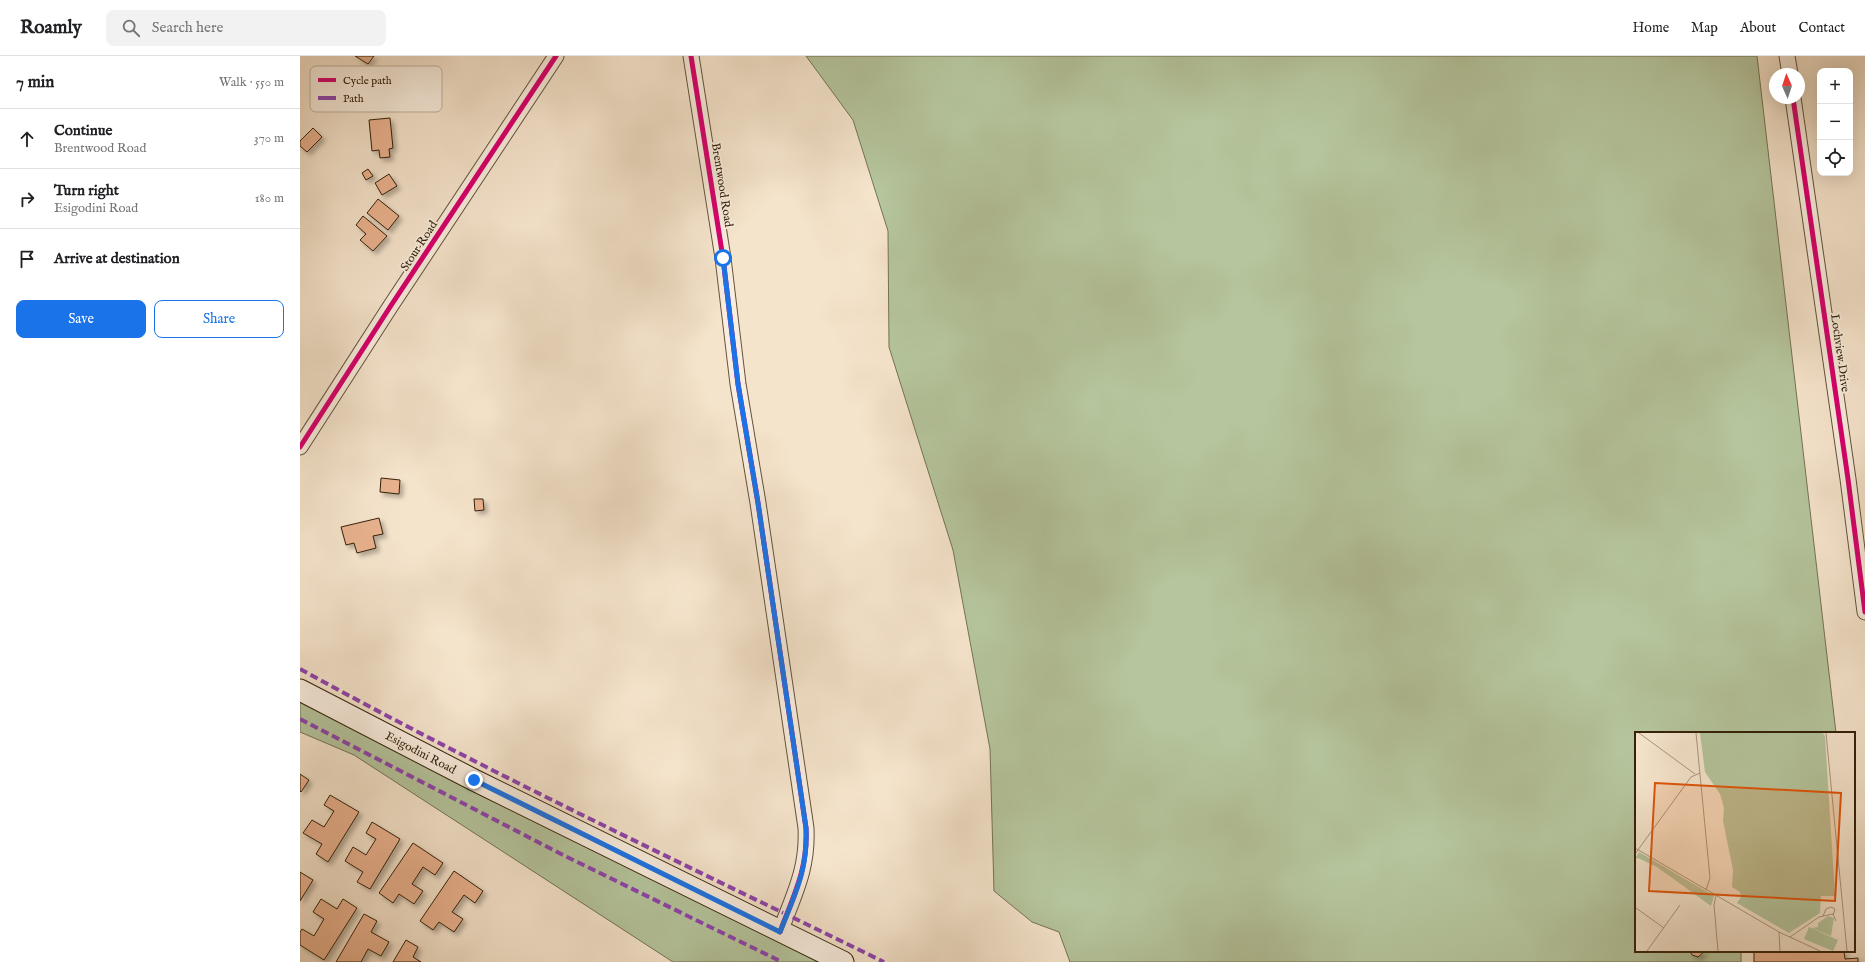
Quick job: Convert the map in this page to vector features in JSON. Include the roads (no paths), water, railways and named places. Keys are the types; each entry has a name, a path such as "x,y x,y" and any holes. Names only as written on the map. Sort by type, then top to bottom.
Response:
{"main road":[{"name":"Esigodini Road","path":"300,690 474,780 843,962"}],"street":[{"name":"Stour Road","path":"300,448 390,307 556,56"},
{"name":"Brentwood Road","path":"691,56 722,250 738,384 758,503 806,828 804,870 780,932"},
{"path":"1787,56 1789,68"},
{"name":"Lochview Drive","path":"1794,104 1848,479 1865,612"}]}
